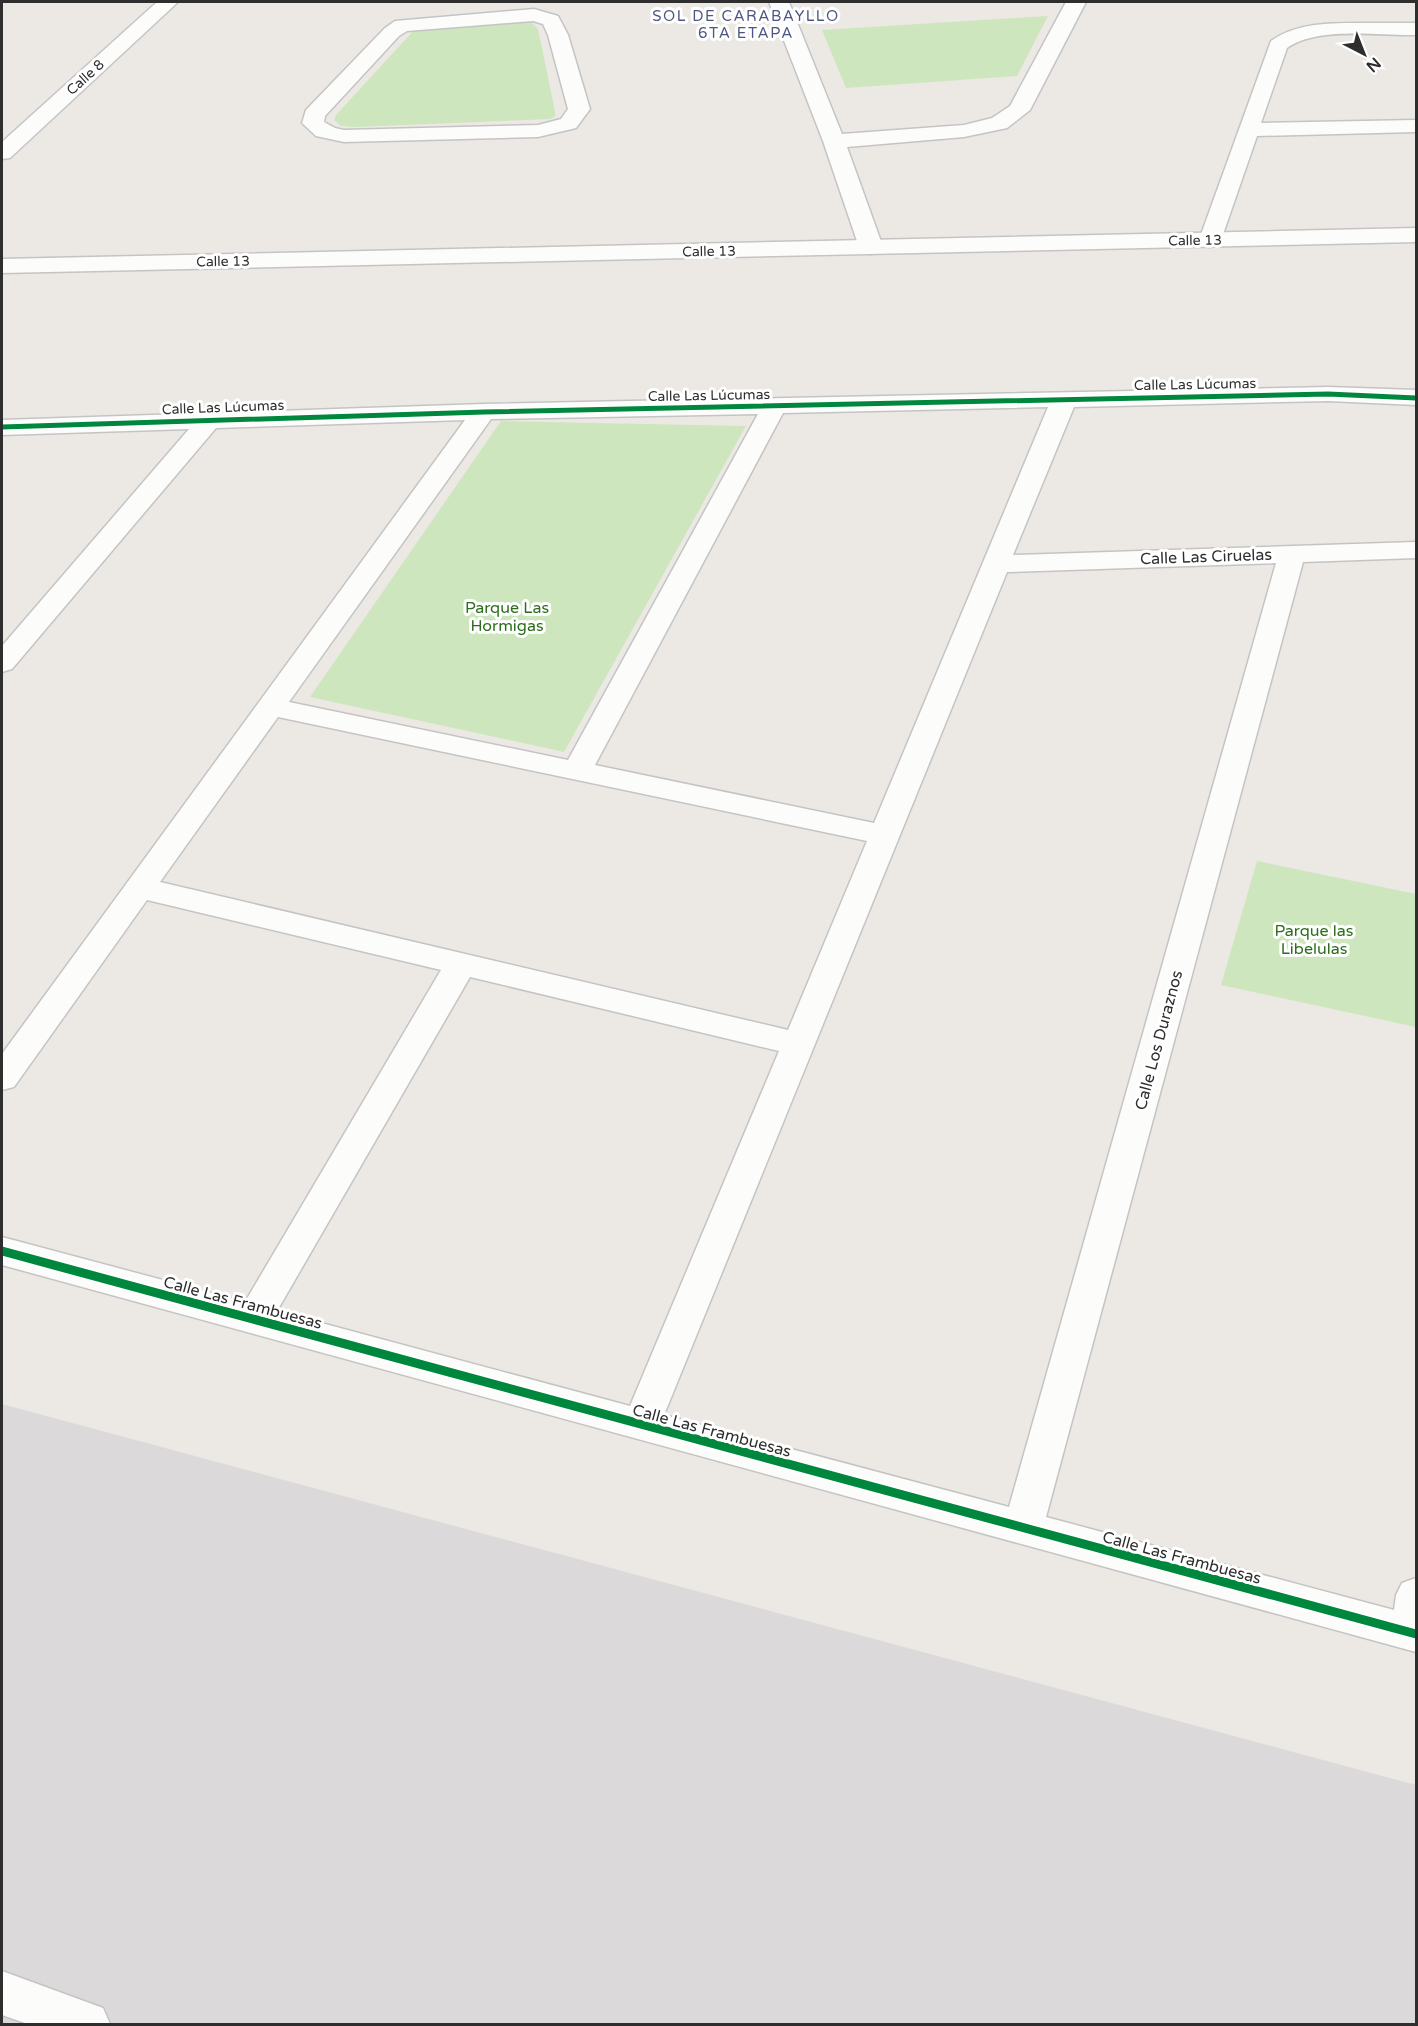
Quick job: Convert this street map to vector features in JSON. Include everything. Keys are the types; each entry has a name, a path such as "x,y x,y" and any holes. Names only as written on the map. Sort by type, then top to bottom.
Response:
{"street":[{"name":"Calle 8","path":"2,153 168,2"},
{"path":"779,2 834,141 871,247"},
{"path":"834,141 964,131 999,123 1019,110 1076,2"},
{"path":"491,9 544,17 554,25 579,109 577,117 570,124 538,131 344,136 318,130 313,123 314,115 396,28 491,9"},
{"path":"1210,240 1278,45 1282,40 1290,35 1316,31 1416,29"},
{"path":"1249,130 1416,126"},
{"name":"Calle 13","path":"2,266 1416,235"},
{"name":"Calle Las Lúcumas","path":"2,427 484,412 774,408 1328,394 1416,398"},
{"path":"641,1425 1064,400"},
{"path":"577,771 774,408"},
{"path":"2,1078 484,412"},
{"path":"2,663 208,422"},
{"name":"Calle Las Ciruelas","path":"996,564 1416,550"},
{"name":"Calle Los Duraznos","path":"1023,1528 1292,553"},
{"path":"271,707 884,835"},
{"path":"140,888 799,1044"},
{"path":"254,1319 461,964"},
{"name":"Calle Las Frambuesas","path":"2,1251 1023,1528 1414,1621"},
{"path":"2,1993 87,2025"}],"shaded area":[{"path":"2,1404 1416,1785 1416,2024 2,2024"}],"green space":[{"path":"1048,16 1017,76 846,88 822,30"},
{"path":"516,22 532,23 538,29 555,111 555,116 550,119 354,127 341,126 334,120 336,115 414,30"},
{"name":"Parque Las Hormigas","path":"501,421 746,426 564,752 310,697"},
{"name":"Parque las Libelulas","path":"1257,861 1416,894 1416,1027 1221,985"}],"cycle path":[{"path":"2,427 484,412 1328,394 1416,398"},
{"path":"2,1251 1416,1634"}],"district":[{"name":"SOL DE CARABAYLLO 6TA ETAPA","path":"746,24"}]}
